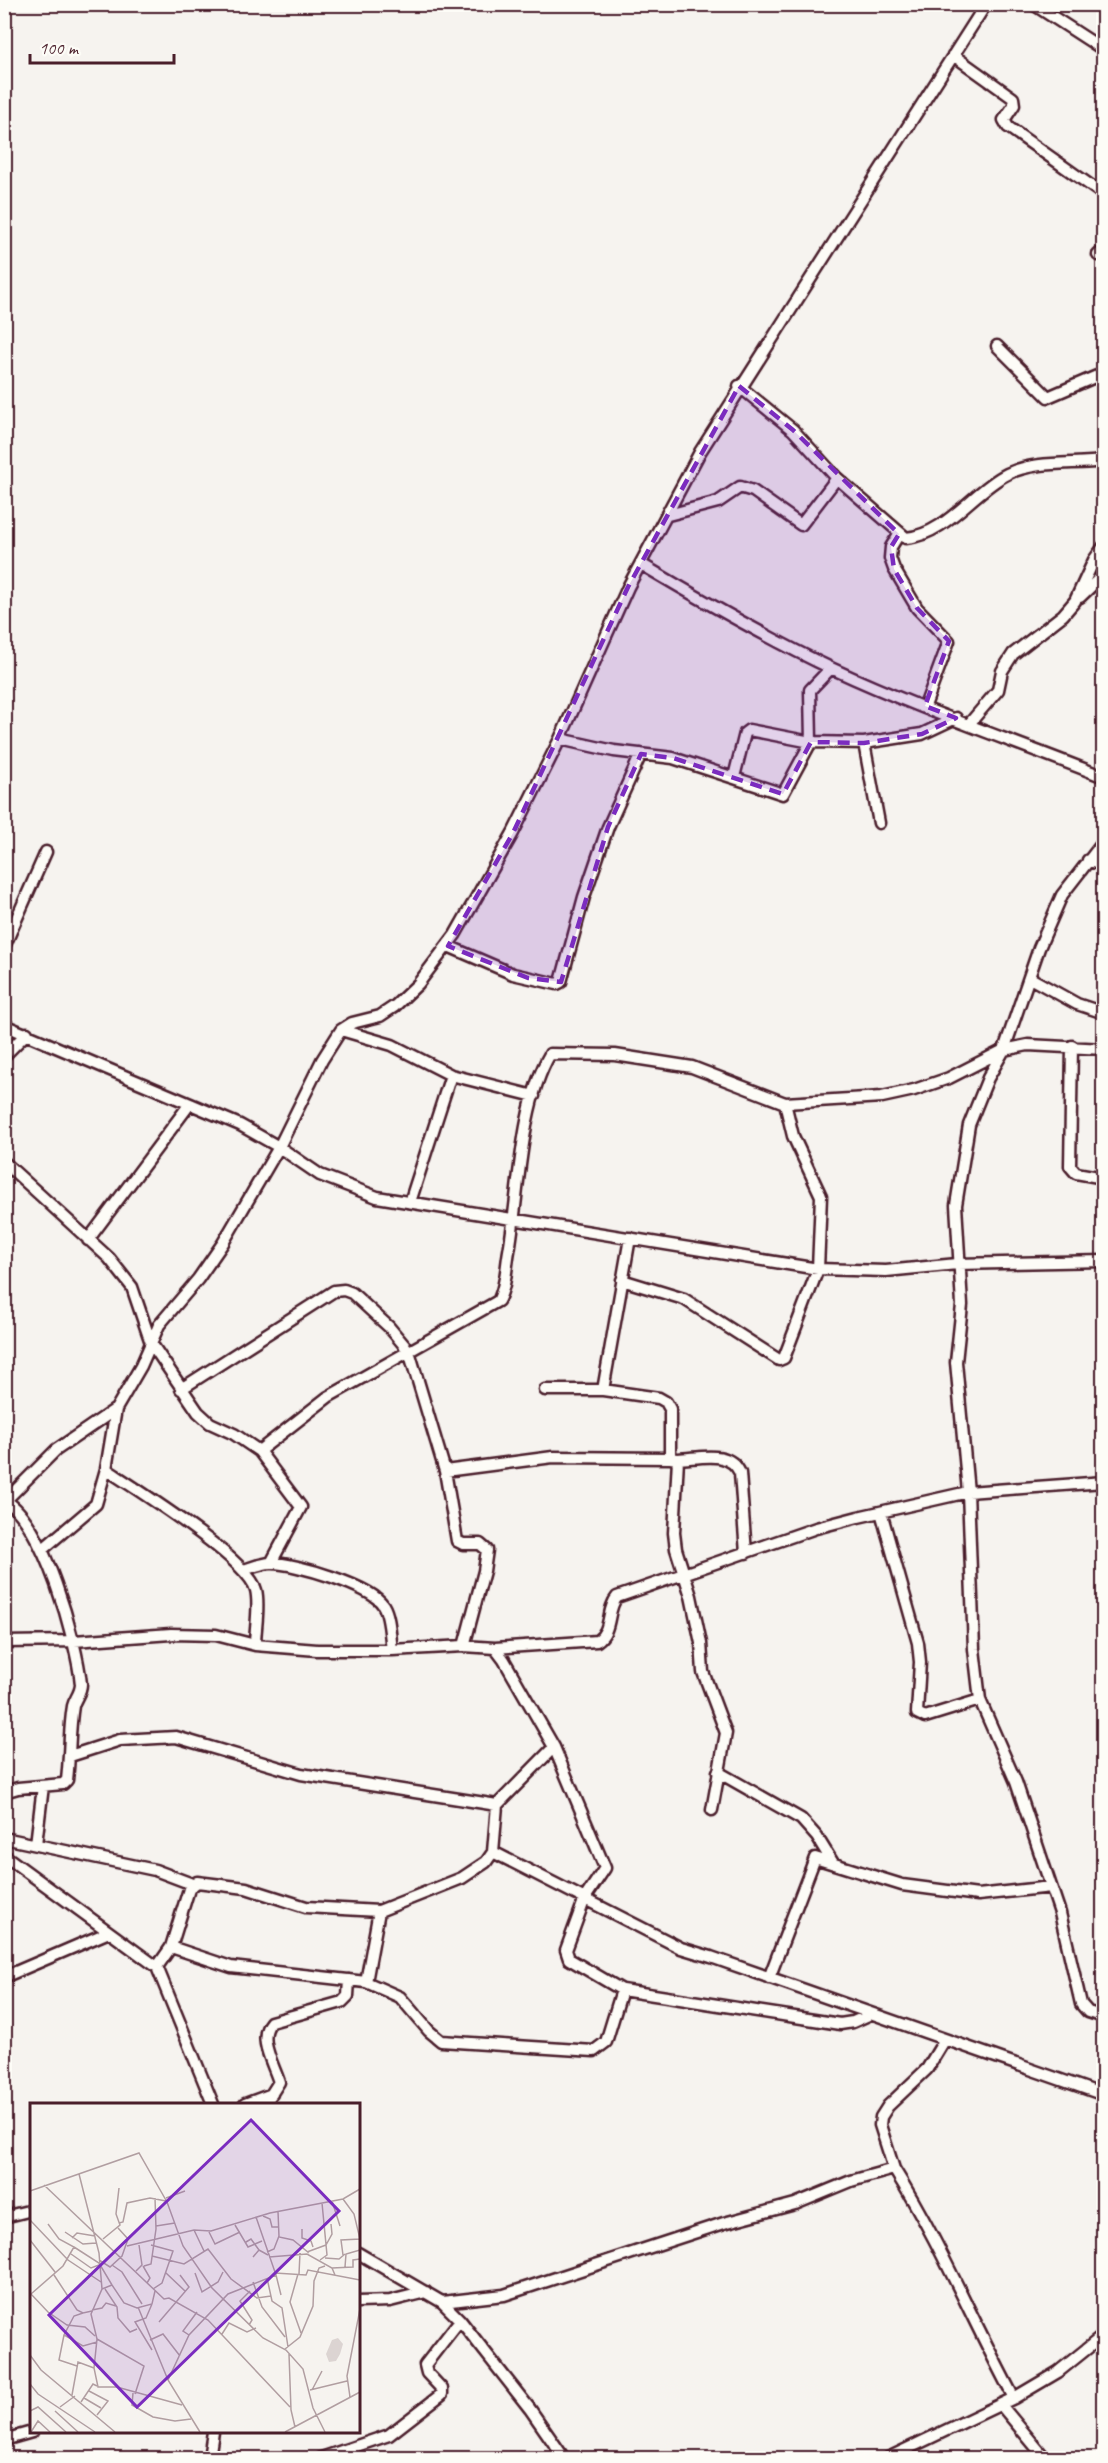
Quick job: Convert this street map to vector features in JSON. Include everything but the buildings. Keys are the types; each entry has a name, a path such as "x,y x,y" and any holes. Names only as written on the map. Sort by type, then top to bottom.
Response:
{"street":[{"path":"43,1549 96,1504 106,1468 116,1409 141,1366 165,1317 213,1261 279,1147 322,1060 342,1030 352,1023 380,1016 395,1006 418,984 447,946 513,833 560,739 641,564 700,452 739,387 878,177 986,4"},
{"path":"1033,4 1104,50"},
{"path":"953,56 1013,98 1014,105 1004,120 1008,128 1104,195"},
{"path":"997,346 1048,397 1104,373"},
{"path":"739,387 793,430 837,478 906,538 912,538 934,527 1010,472 1041,465 1104,461"},
{"path":"668,515 718,502 740,487 753,490 801,525 837,478"},
{"path":"899,534 891,547 890,558 894,569 916,608 949,641 925,706"},
{"path":"1075,601 1104,546"},
{"path":"641,564 706,602 831,668 956,718 993,736 1104,777"},
{"path":"969,724 998,690 1002,670 1013,654 1063,615 1104,574"},
{"path":"560,739 614,751 673,758 784,793 811,742 810,690 831,668"},
{"path":"734,777 746,731 811,742 864,743 922,734 956,718"},
{"path":"864,743 879,823"},
{"path":"447,946 528,978 557,984 561,981 584,897 608,827 641,754"},
{"path":"1104,841 1062,895 1039,948 1004,1050 988,1078 967,1133 956,1196 957,1264 962,1305 956,1362 968,1492 974,1649 980,1700 1016,1782 1051,1887 1065,1932 1080,2004 1088,2012 1104,2017"},
{"path":"4,947 46,852"},
{"path":"1088,860 1104,866"},
{"path":"1030,978 1077,1004 1104,1013"},
{"path":"5,1025 240,1125 320,1174 377,1197 818,1269 886,1271 957,1264 1104,1261"},
{"path":"342,1030 392,1045 451,1076 534,1096"},
{"path":"4,1056 27,1033"},
{"path":"259,1451 328,1397 498,1300 514,1219 522,1152 534,1096 546,1060 554,1052 615,1055 692,1067 785,1104 882,1097 914,1090 949,1078 1004,1050 1028,1046 1104,1049"},
{"path":"1072,1046 1070,1166 1076,1173 1104,1178"},
{"path":"410,1202 451,1076"},
{"path":"622,1280 684,1299 779,1360 787,1354 818,1269 821,1196 798,1150 785,1104"},
{"path":"88,1240 189,1105"},
{"path":"4,1162 109,1258 132,1287 151,1343 203,1418 259,1451 301,1506 271,1563"},
{"path":"603,1390 630,1238"},
{"path":"181,1389 334,1291 344,1290 352,1293 389,1327 409,1350 445,1471 457,1541 463,1544 480,1544 487,1550 484,1571 464,1646"},
{"path":"545,1390 603,1390 659,1398 666,1402 670,1409 674,1459 674,1533 701,1643 703,1672 726,1733 712,1810"},
{"path":"4,1792 66,1782 74,1704 81,1685 74,1641 43,1549 22,1517 5,1500 56,1450 116,1409"},
{"path":"445,1471 553,1457 674,1459 724,1457 736,1466 740,1473 746,1553"},
{"path":"106,1468 211,1543 244,1570 256,1589 255,1645"},
{"path":"4,1642 74,1641 171,1634 216,1635 255,1645 317,1650 392,1650 464,1646 495,1648 597,1641 606,1633 613,1603 617,1597 816,1528 968,1492 1104,1482"},
{"path":"881,1512 918,1643 920,1662 917,1713 925,1717 980,1700"},
{"path":"244,1570 271,1563 298,1565 342,1581 378,1598 385,1609 392,1650"},
{"path":"495,1648 554,1747 604,1862 604,1872 585,1898 566,1955 569,1959 622,1990 840,2024 853,2022 871,2014"},
{"path":"70,1756 120,1740 176,1737 300,1774 497,1805"},
{"path":"4,1838 155,1870 192,1884 197,1882 246,1888 306,1907 379,1911 462,1878 476,1870 493,1852 497,1805 554,1747"},
{"path":"718,1772 801,1819 817,1837 833,1863"},
{"path":"36,1845 43,1785"},
{"path":"493,1852 681,1948 1104,2095"},
{"path":"4,1855 157,1967 213,2103"},
{"path":"769,1978 793,1921 812,1862 819,1858 902,1885 978,1896 1051,1887"},
{"path":"157,1967 171,1947 192,1884"},
{"path":"366,1982 379,1911"},
{"path":"4,1977 109,1932"},
{"path":"171,1947 231,1967 366,1982 400,1997 429,2031 441,2041 594,2051 606,2042 622,1990"},
{"path":"266,2103 279,2082 267,2047 264,2033 267,2027 271,2022 342,2002 348,1996 349,1980"},
{"path":"944,2041 927,2069 888,2106 881,2117 880,2125 894,2169 933,2235 979,2333 1014,2398"},
{"path":"249,2103 272,2094"},
{"path":"442,2302 504,2295 724,2223 795,2204 851,2181 894,2169"},
{"path":"4,2217 30,2210"},
{"path":"360,2254 442,2302 460,2320 530,2409 564,2458"},
{"path":"360,2302 390,2301 426,2292"},
{"path":"321,2458 389,2435 442,2394 442,2389 427,2373 425,2365 460,2320"},
{"path":"888,2458 1014,2398 1058,2372 1104,2335"},
{"path":"1001,2405 1045,2458"},
{"path":"4,2440 30,2433"},
{"path":"209,2458 213,2433"}],"highlighted area":[{"path":"739,386 793,430 899,534 891,547 894,569 917,608 949,641 925,706 956,718 922,734 864,743 811,742 783,794 673,758 641,754 608,827 561,982 528,978 448,946 513,833 628,587"}]}
